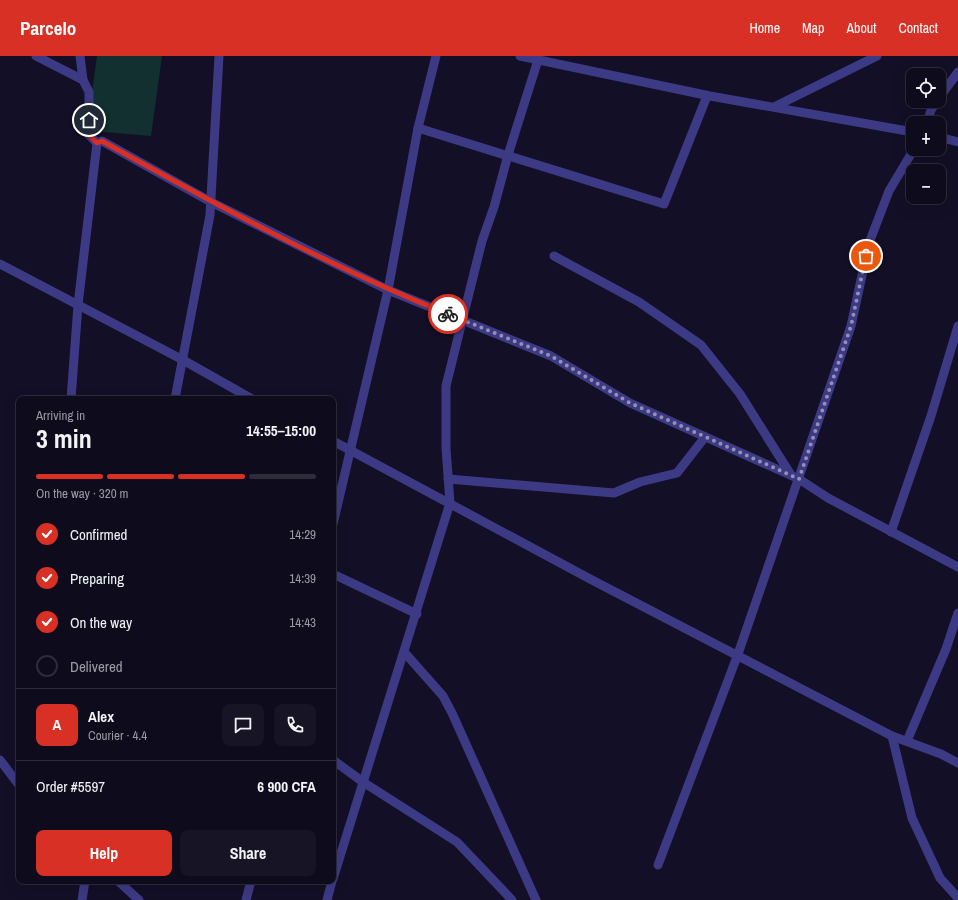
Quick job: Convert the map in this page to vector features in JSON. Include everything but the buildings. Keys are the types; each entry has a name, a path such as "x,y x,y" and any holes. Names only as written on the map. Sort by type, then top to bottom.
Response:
{"street":[{"path":"36,56 83,80"},
{"path":"80,56 83,80 89,92 89,135 97,143"},
{"path":"176,396 210,215 219,56"},
{"path":"336,511 388,290 418,128 436,56"},
{"path":"520,56 707,96 776,106 906,131"},
{"path":"776,106 877,56"},
{"path":"336,870 405,654 450,503 446,448 446,386 482,241 494,207 508,155 538,60"},
{"path":"946,88 958,72"},
{"path":"418,128 664,204 707,96"},
{"path":"946,139 958,142"},
{"path":"97,143 102,141 211,202 388,290 551,356 630,403 795,477 828,498 958,567"},
{"path":"71,396 78,305 97,143"},
{"path":"658,865 738,654 795,477 851,326 869,243 889,191 910,156"},
{"path":"554,256 639,302 701,345 740,394 795,477"},
{"path":"0,264 183,360 247,396"},
{"path":"891,532 931,416 958,326"},
{"path":"448,480 614,494 640,482 677,473 705,437"},
{"path":"336,442 592,580 738,654 892,736 941,754 958,763"},
{"path":"336,575 417,614"},
{"path":"907,741 946,649 958,613"},
{"path":"405,654 442,696 452,713 536,900"},
{"path":"892,736 912,818 940,878 958,898"},
{"path":"0,760 16,781"},
{"path":"336,762 363,782 457,842 512,900"},
{"path":"82,900 85,884"},
{"path":"121,884 139,900"},
{"path":"246,900 250,884"},
{"path":"326,900 332,884"}],"green space":[{"path":"97,56 162,56 151,136 104,132 88,120"}],"way so far":[{"path":"448,314 551,356 630,403 799,479 851,326 866,256"}],"route":[{"path":"89,120 89,135 97,143 102,141 211,202 388,290 448,314"}]}
